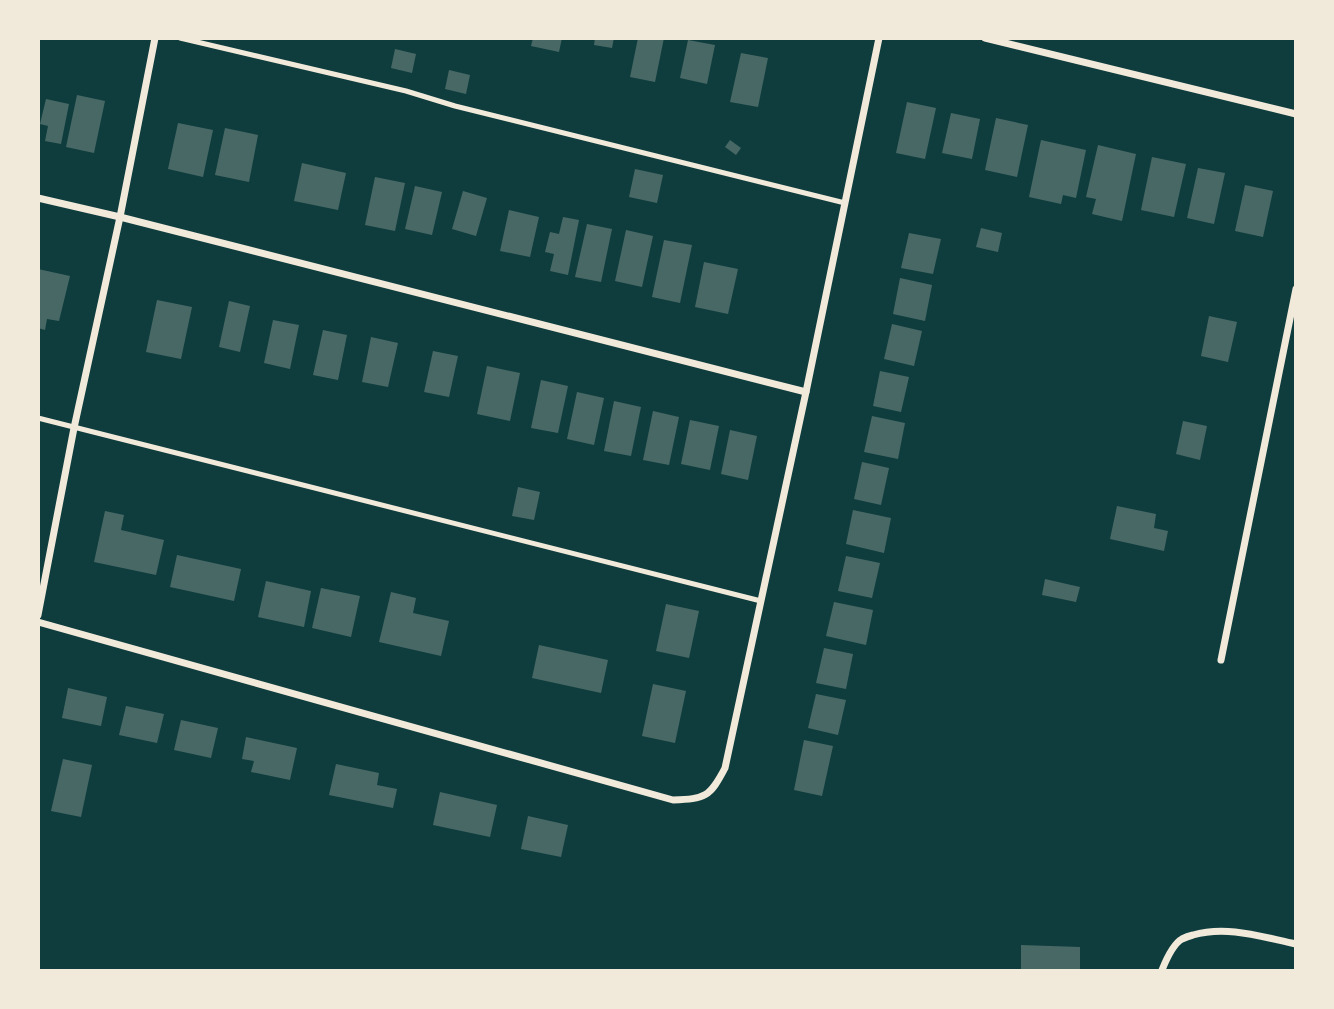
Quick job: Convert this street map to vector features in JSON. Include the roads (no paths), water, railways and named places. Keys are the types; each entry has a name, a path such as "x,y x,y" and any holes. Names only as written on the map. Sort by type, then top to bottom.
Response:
{"street":[{"path":"38,615 155,38"},
{"path":"38,622 673,800 696,799 715,789 725,768 880,38"},
{"path":"985,38 1296,114"},
{"path":"38,198 806,392"},
{"path":"1221,660 1296,289"},
{"path":"1162,971 1166,960 1181,939 1203,932 1225,930 1296,944"}],"lane":[{"path":"180,38 406,91 454,106 845,204"},
{"path":"38,418 761,601"}]}
